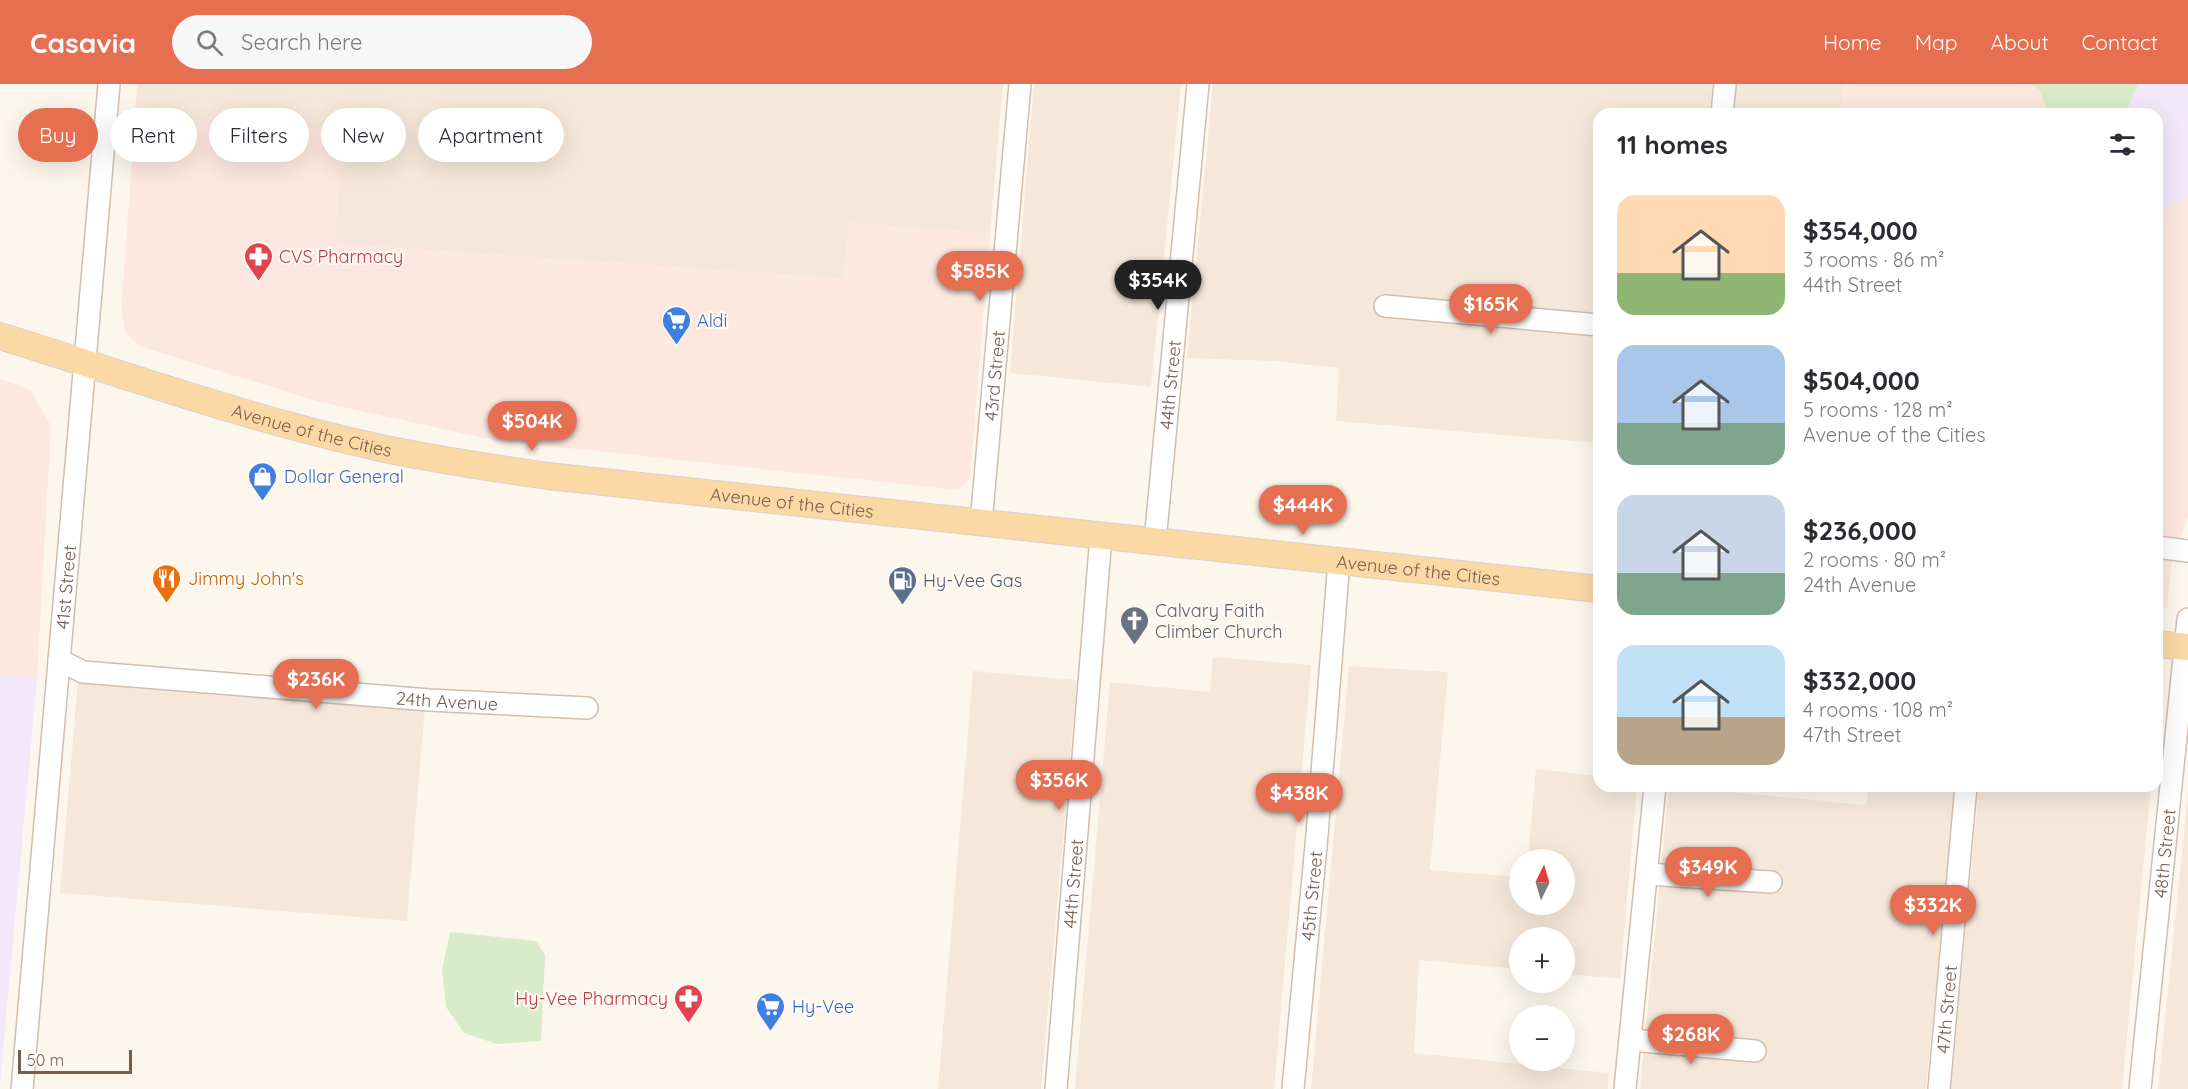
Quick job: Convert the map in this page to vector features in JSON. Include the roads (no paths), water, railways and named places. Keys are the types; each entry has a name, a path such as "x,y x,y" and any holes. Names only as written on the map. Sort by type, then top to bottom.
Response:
{"main road":[{"name":"Avenue of the Cities","path":"0,336 314,432 468,465 548,476 1593,588"},
{"path":"2163,645 2187,647"}],"street":[{"name":"41st Street","path":"22,1089 109,84"},
{"name":"43rd Street","path":"981,523 1020,84"},
{"name":"44th Street","path":"1155,542 1198,84"},
{"path":"1719,85 1721,108"},
{"path":"1386,306 1593,324"},
{"name":"44th Street","path":"1056,1089 1101,536"},
{"path":"2163,548 2188,551"},
{"name":"45th Street","path":"1293,1089 1317,835 1339,561"},
{"name":"48th Street","path":"2140,1089 2187,647 2188,619"},
{"name":"24th Avenue","path":"59,660 83,672 429,700 587,708"},
{"path":"1625,1089 1654,792"},
{"name":"47th Street","path":"1939,1089 1965,792"},
{"path":"1647,874 1771,882"},
{"path":"1630,1040 1755,1051"}],"place":[{"name":"CVS Pharmacy","path":"258,282"},
{"name":"Aldi","path":"676,346"},
{"name":"Dollar General","path":"263,502"},
{"name":"Jimmy John's","path":"167,604"},
{"name":"Hy-Vee Gas","path":"902,606"},
{"name":"Calvary Faith Climber Church","path":"1134,646"},
{"name":"Hy-Vee Pharmacy","path":"689,1024"},
{"name":"Hy-Vee","path":"771,1032"}]}
